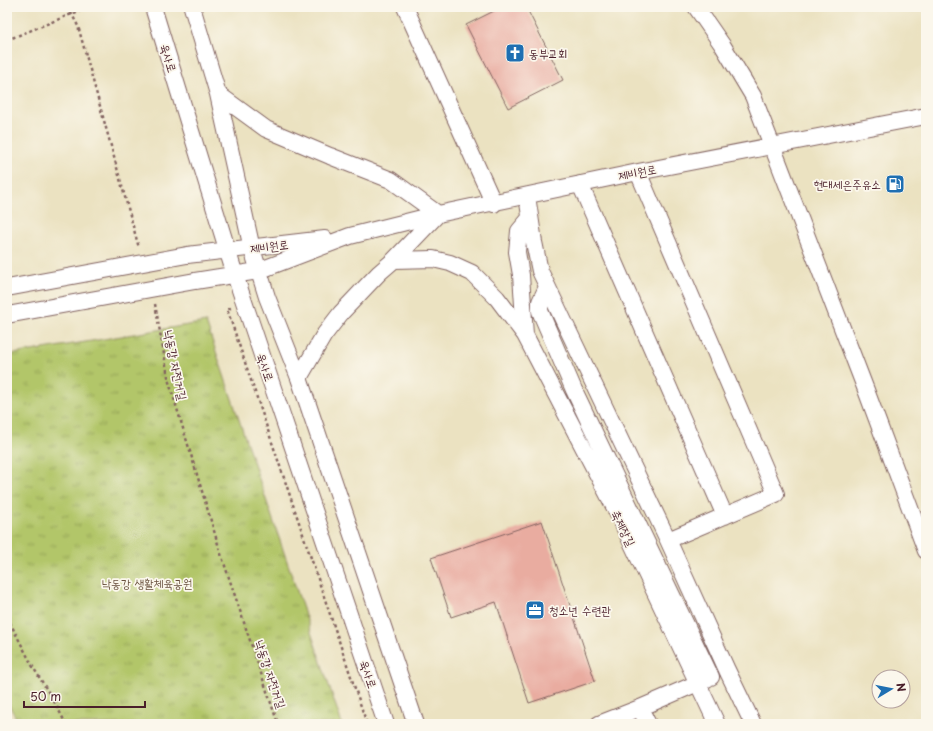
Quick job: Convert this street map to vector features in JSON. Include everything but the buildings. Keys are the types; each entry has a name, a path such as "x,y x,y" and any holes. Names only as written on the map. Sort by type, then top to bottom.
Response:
{"street":[{"name":"육사로","path":"153,7 235,275 386,724"},
{"path":"192,7 218,94 258,271 298,378 416,724"},
{"path":"405,7 494,204"},
{"path":"696,7 722,46 752,96 866,390 926,551"},
{"path":"218,94 266,128 390,180 438,214 394,260 378,273 341,313 324,335 298,378"},
{"name":"제비원로","path":"7,288 187,255 252,249 350,236 438,214 494,204 638,172 771,146 925,119"},
{"path":"638,172 776,494 668,540"},
{"path":"580,184 726,516"},
{"path":"527,196 540,271 668,540 753,724"},
{"path":"525,335 521,275 517,252 519,230 530,218"},
{"name":"제비원로","path":"7,315 258,271 350,236"},
{"path":"394,260 433,259 450,263 472,273 497,298 525,335"},
{"path":"547,287 540,302 540,312 704,680"},
{"name":"축제장길","path":"525,335 704,680 717,724"},
{"path":"599,724 727,670"},
{"path":"640,708 648,724"}],"path":[{"path":"68,7 78,26 140,250"},
{"path":"7,40 89,7"},
{"name":"낙동강 자전거길","path":"154,301 169,382 221,554 278,724"},
{"path":"227,309 367,724"},
{"path":"7,617 33,667 66,724"}],"green space":[{"name":"낙동강 생활체육공원","path":"206,322 342,724 19,724 7,701 7,355"}],"place":[{"name":"동부교회","path":"515,53"},
{"name":"현대세은주유소","path":"895,184"},
{"name":"청소년 수련관","path":"535,610"}]}
